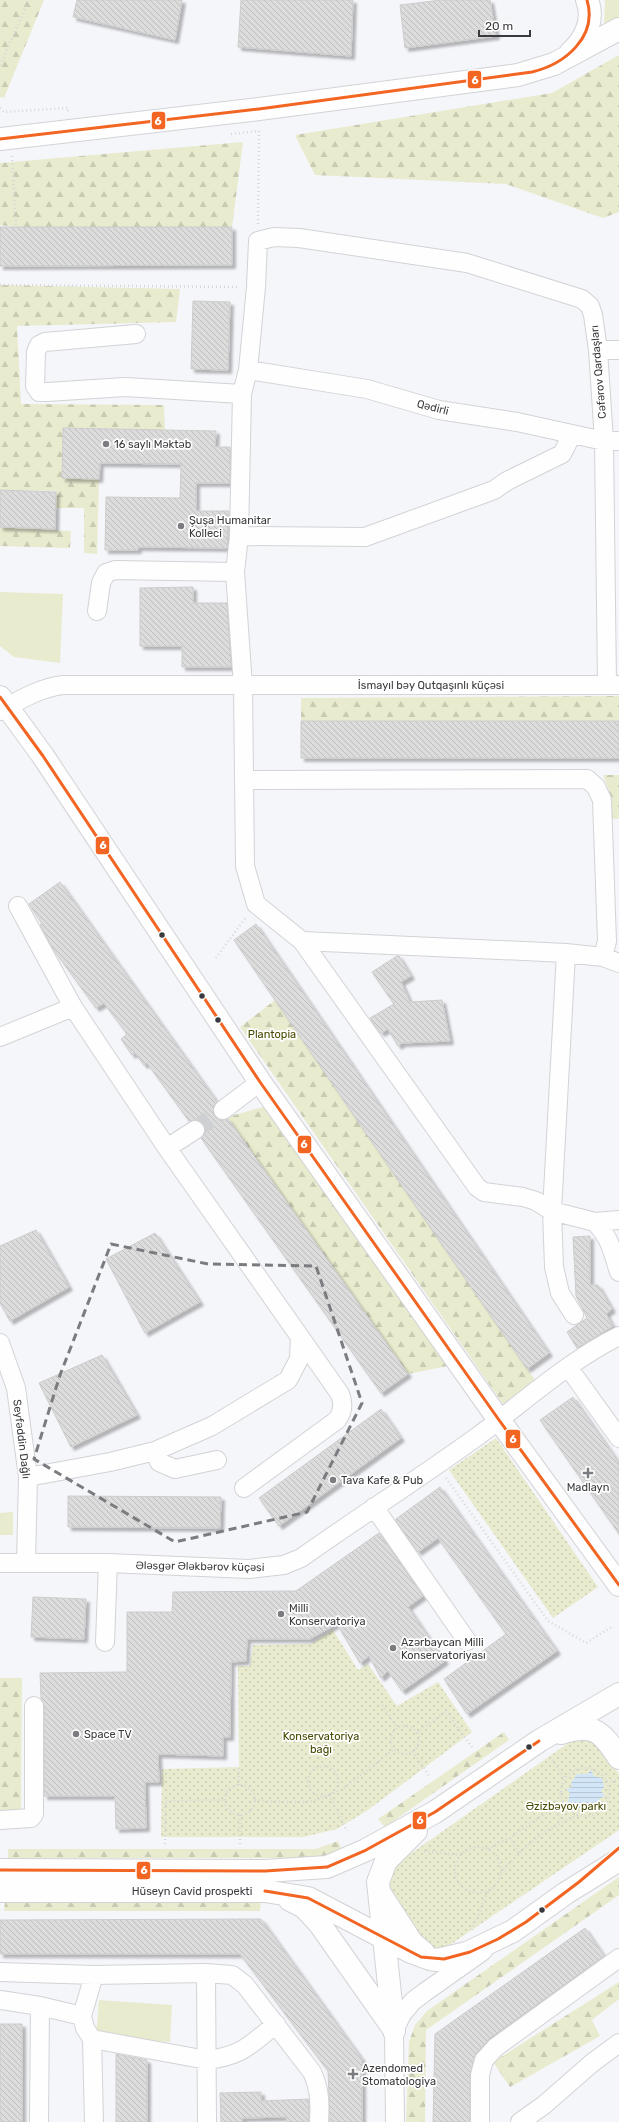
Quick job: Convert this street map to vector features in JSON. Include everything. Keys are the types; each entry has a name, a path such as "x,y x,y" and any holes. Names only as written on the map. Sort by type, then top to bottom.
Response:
{"main road":[{"path":"554,64 580,44 586,33 590,13 587,0"},
{"path":"6,148 259,109 518,75 554,64 619,29"},
{"path":"3,705 43,756 260,1082 499,1420 619,1585"},
{"path":"265,1881 309,1869 327,1867 347,1860 435,1812 539,1741 616,1697"},
{"path":"539,1741 570,1730 586,1727 601,1734 619,1758"},
{"path":"394,2031 383,1937 379,1888 380,1874 386,1861 435,1812"},
{"path":"566,1893 619,1848"},
{"path":"566,1893 619,1860"},
{"name":"Hüseyn Cavid prospekti","path":"0,1870 265,1881 308,1898 421,1957 430,1960 447,1959 483,1946 513,1931 566,1893"},
{"path":"265,1881 312,1915 394,2031"},
{"name":"Hüseyn Cavid prospekti","path":"0,1891 265,1881"},
{"path":"379,1888 415,1948 427,1954 447,1959"}],"street":[{"name":"Cəfərov Qardaşları","path":"258,241 274,237 299,238 467,263 582,299 590,306 593,315 611,441 613,685"},
{"path":"258,241 256,287 248,370 242,394 239,536 235,572 243,686 245,866 256,904 302,941 477,1187 484,1192 523,1197 536,1201 552,1211 595,1222 619,1220"},
{"path":"136,334 45,342 39,345 36,352 35,386 40,392 125,387 242,394"},
{"path":"598,350 619,350"},
{"name":"Qədirli","path":"248,370 367,389 439,410 517,422 611,441"},
{"path":"239,536 365,537 494,490 508,481 562,454 572,434"},
{"path":"97,611 101,583 106,573 115,570 235,572"},
{"name":"İsmayıl bəy Qutqaşınlı küçəsi","path":"3,705 42,689 63,685 613,685"},
{"path":"244,780 586,779 596,787 602,800 611,842 607,941 611,960 566,953 302,941"},
{"path":"18,906 73,1007 167,1148 340,1394 342,1410 337,1420 244,1488"},
{"path":"566,953 552,1211 554,1267 560,1292 574,1315"},
{"path":"0,1037 73,1007"},
{"path":"223,1110 260,1082"},
{"path":"167,1148 195,1130"},
{"path":"595,1222 605,1233 612,1245 619,1272"},
{"name":"Ələsgər Ələkbərov küçəsi","path":"0,1562 108,1563 249,1569 284,1565 301,1558 499,1420 568,1367 599,1346 619,1336"},
{"path":"28,1477 110,1462 155,1451 212,1426 288,1380 299,1359 300,1337"},
{"name":"Seyfəddin Dağlı","path":"0,1343 16,1388 28,1477 26,1563"},
{"path":"568,1367 619,1438"},
{"path":"155,1451 159,1462 175,1469 216,1460"},
{"path":"374,1507 467,1641"},
{"path":"105,1642 108,1563"},
{"path":"0,1820 31,1818 34,1814 34,1706"},
{"path":"395,2122 394,2031 402,2014 419,1996 513,1931"},
{"path":"480,2122 480,2075 484,2060 496,2047 619,1958"},
{"path":"0,1972 94,1975 206,1973 232,1975 245,1985 312,2072 317,2082 320,2098 319,2122"},
{"path":"206,1973 207,2122"},
{"path":"94,1975 82,2016 85,2028 92,2039 94,2122"},
{"path":"0,2000 40,2006 82,2016"},
{"path":"39,2122 40,2006"},
{"path":"92,2039 207,2060 225,2058 240,2052 276,2024"},
{"path":"520,2122 544,2105 592,2063 619,2043"}],"path":[{"path":"0,65 29,0"},
{"path":"0,108 4,112 68,108 69,118"},
{"path":"258,241 259,109"},
{"path":"6,148 16,227"},
{"path":"0,285 256,287"},
{"path":"216,958 256,904"},
{"path":"442,1472 548,1622 586,1643 613,1626"},
{"path":"382,1705 397,1728"},
{"path":"418,1732 446,1711 472,1747"},
{"path":"410,1726 418,1732 419,1743 413,1751 405,1754 394,1749 392,1744 392,1736 397,1728 410,1726"},
{"path":"255,1800 299,1802 318,1799 329,1795 348,1784 394,1749"},
{"path":"413,1751 429,1776"},
{"path":"552,1760 565,1778"},
{"path":"239,1767 239,1785"},
{"path":"316,1768 330,1768 337,1776 338,1785 329,1795 324,1796 315,1794 309,1787 309,1776 316,1768"},
{"path":"423,1851 461,1855 474,1847 488,1849 510,1838 553,1808 561,1793 565,1778 578,1769 587,1768 602,1774 607,1781 609,1797 601,1811 594,1815 579,1816 563,1821 519,1852 501,1874 498,1881 488,1890 472,1930"},
{"path":"607,1781 619,1781"},
{"path":"239,1785 252,1791 255,1800 248,1812 240,1815 235,1814 228,1809 225,1800 229,1790 239,1785"},
{"path":"561,1793 566,1808 579,1816"},
{"path":"329,1795 347,1831"},
{"path":"165,1844 165,1801 225,1800"},
{"path":"553,1808 563,1821"},
{"path":"240,1815 240,1844"},
{"path":"510,1838 519,1852"},
{"path":"488,1849 498,1859 501,1874"},
{"path":"461,1855 456,1869 460,1884 473,1892 488,1890"}],"highlighted area":[{"path":"111,1244 208,1264 316,1266 362,1403 307,1512 175,1542 34,1459 60,1375"}],"green space":[{"path":"0,0 44,0 4,98 0,97"},
{"path":"605,0 619,0 619,19 604,28"},
{"path":"619,55 619,212 603,218 506,184 315,175 295,135 552,93"},
{"path":"243,142 232,227 16,227 0,225 0,163"},
{"path":"0,285 180,289 176,322 17,326 21,404 164,405 165,430 63,428 63,478 99,479 97,554 84,553 84,508 55,508 56,491 0,490"},
{"path":"0,527 71,531 70,548 0,546"},
{"path":"0,592 63,594 60,663 14,657 0,646"},
{"path":"619,696 619,721 301,721 301,698"},
{"path":"603,775 619,775 619,819 611,819 612,799"},
{"name":"Plantopia","path":"275,1000 535,1380 503,1404 240,1027"},
{"path":"267,1106 447,1366 408,1374 227,1117"},
{"path":"496,1438 598,1587 553,1618 449,1470"},
{"path":"13,1512 13,1535 0,1535 0,1513"},
{"name":"Konservatoriya bağı","path":"333,1630 358,1670 368,1664 397,1706 438,1682 472,1732 368,1810 337,1829 303,1837 161,1837 162,1769 239,1767 238,1666 250,1666 253,1645 311,1644"},
{"path":"0,1678 22,1678 21,1813 0,1813"},
{"path":"504,1732 509,1740 385,1827 378,1819"},
{"name":"Əzizbəyov parkı","path":"574,1739 594,1739 619,1774 619,1830 444,1949 429,1948 388,1891 387,1883 393,1866"},
{"path":"338,1841 342,1850 317,1858 8,1858 8,1849 316,1849"},
{"path":"619,1877 619,1895 426,2030 425,2122 406,2122 409,2042 415,2025 427,2011"},
{"path":"5,1902 261,1902 260,1911 4,1911"},
{"path":"619,1982 619,1999 592,2020 600,2036 510,2087 493,2062"},
{"path":"99,2000 172,2005 170,2042 96,2037"}],"water":[{"path":"591,1770 594,1776 602,1778 604,1787 601,1791 605,1796 599,1799 599,1808 591,1811 587,1808 583,1814 580,1808 574,1808 568,1802 570,1793 566,1789 572,1787 571,1783 577,1774 587,1774"}],"building":[{"path":"77,0 182,0 175,40 73,17"},
{"path":"241,0 353,0 351,56 238,47"},
{"path":"441,0 490,0 496,36 405,48 400,5"},
{"path":"0,227 232,227 232,265 0,266"},
{"path":"193,301 230,302 228,370 191,369"},
{"path":"63,428 216,431 215,447 230,447 230,483 196,483 196,511 229,511 227,548 138,547 138,550 105,550 106,497 180,498 181,464 100,463 99,479 62,478"},
{"path":"0,490 56,492 55,529 0,527"},
{"path":"193,587 193,603 227,603 231,667 182,667 182,646 140,646 140,588"},
{"path":"301,721 619,721 619,758 301,758"},
{"path":"60,882 217,1102 213,1106 214,1116 219,1120 228,1119 408,1374 381,1393 201,1138 205,1130 204,1124 195,1120 189,1121 147,1063 144,1065 135,1053 132,1055 121,1039 127,1034 104,1003 96,1008 53,949 40,925 42,924 29,904"},
{"path":"256,924 549,1353 527,1369 234,940"},
{"path":"399,956 411,976 401,982 410,1002 442,1000 450,1041 402,1043 398,1046 388,1029 381,1033 370,1018 394,1004 372,972"},
{"path":"36,1230 69,1287 10,1321 0,1303 0,1246"},
{"path":"155,1233 200,1302 145,1333 106,1259"},
{"path":"590,1236 590,1285 598,1285 612,1309 606,1314 613,1326 577,1348 567,1332 587,1318 576,1296 573,1237"},
{"path":"102,1355 137,1415 71,1447 39,1383"},
{"path":"573,1397 619,1463 619,1534 540,1420"},
{"path":"381,1409 401,1438 279,1526 259,1498"},
{"path":"440,1487 557,1651 467,1714 444,1679 506,1634 438,1538 418,1552 396,1521 396,1519"},
{"path":"68,1496 221,1497 220,1528 68,1527"},
{"path":"379,1533 423,1596 408,1607 445,1661 402,1691 388,1671 381,1678 369,1656 360,1663 337,1624 310,1639 247,1639 246,1661 231,1662 230,1737 223,1737 223,1756 158,1754 159,1782 145,1782 146,1828 116,1829 115,1796 44,1796 44,1706 41,1698 40,1673 127,1672 127,1612 172,1612 173,1592 296,1591"},
{"path":"33,1597 86,1599 84,1639 31,1637"},
{"path":"261,1919 362,2059 362,2122 330,2122 328,2071 240,1954 0,1954 0,1920"},
{"path":"585,1928 604,1956 490,2038 476,2053 470,2075 470,2122 433,2122 435,2034"},
{"path":"0,2024 22,2024 22,2122 0,2122"},
{"path":"116,2054 147,2060 147,2122 116,2122"},
{"path":"261,2092 261,2101 309,2099 309,2122 287,2122 286,2117 242,2118 242,2122 221,2122 220,2093"}],"tunnel":[{"path":"195,1130 223,1110"}],"transit line":[{"name":"6","path":"0,139 259,109 532,72 556,63 576,47 588,26 589,13 587,0"},
{"name":"6","path":"0,697 43,756 260,1082 499,1420 619,1585"},
{"name":"6","path":"0,1870 265,1871 327,1867 366,1850 435,1812 539,1741"},
{"name":"6","path":"265,1891 308,1898 421,1957 444,1959 470,1952 498,1939 526,1922 579,1882 619,1848"}],"place":[{"name":"16 saylı Məktəb","path":"106,444"},
{"name":"Şuşa Humanitar Kolleci","path":"181,526"},
{"name":"Madlayn","path":"588,1473"},
{"name":"Tava Kafe & Pub","path":"333,1480"},
{"name":"Milli Konservatoriya","path":"281,1614"},
{"name":"Azərbaycan Milli Konservatoriyası","path":"393,1648"},
{"name":"Space TV","path":"76,1734"},
{"name":"Azendomed Stomatologiya","path":"353,2074"}]}
